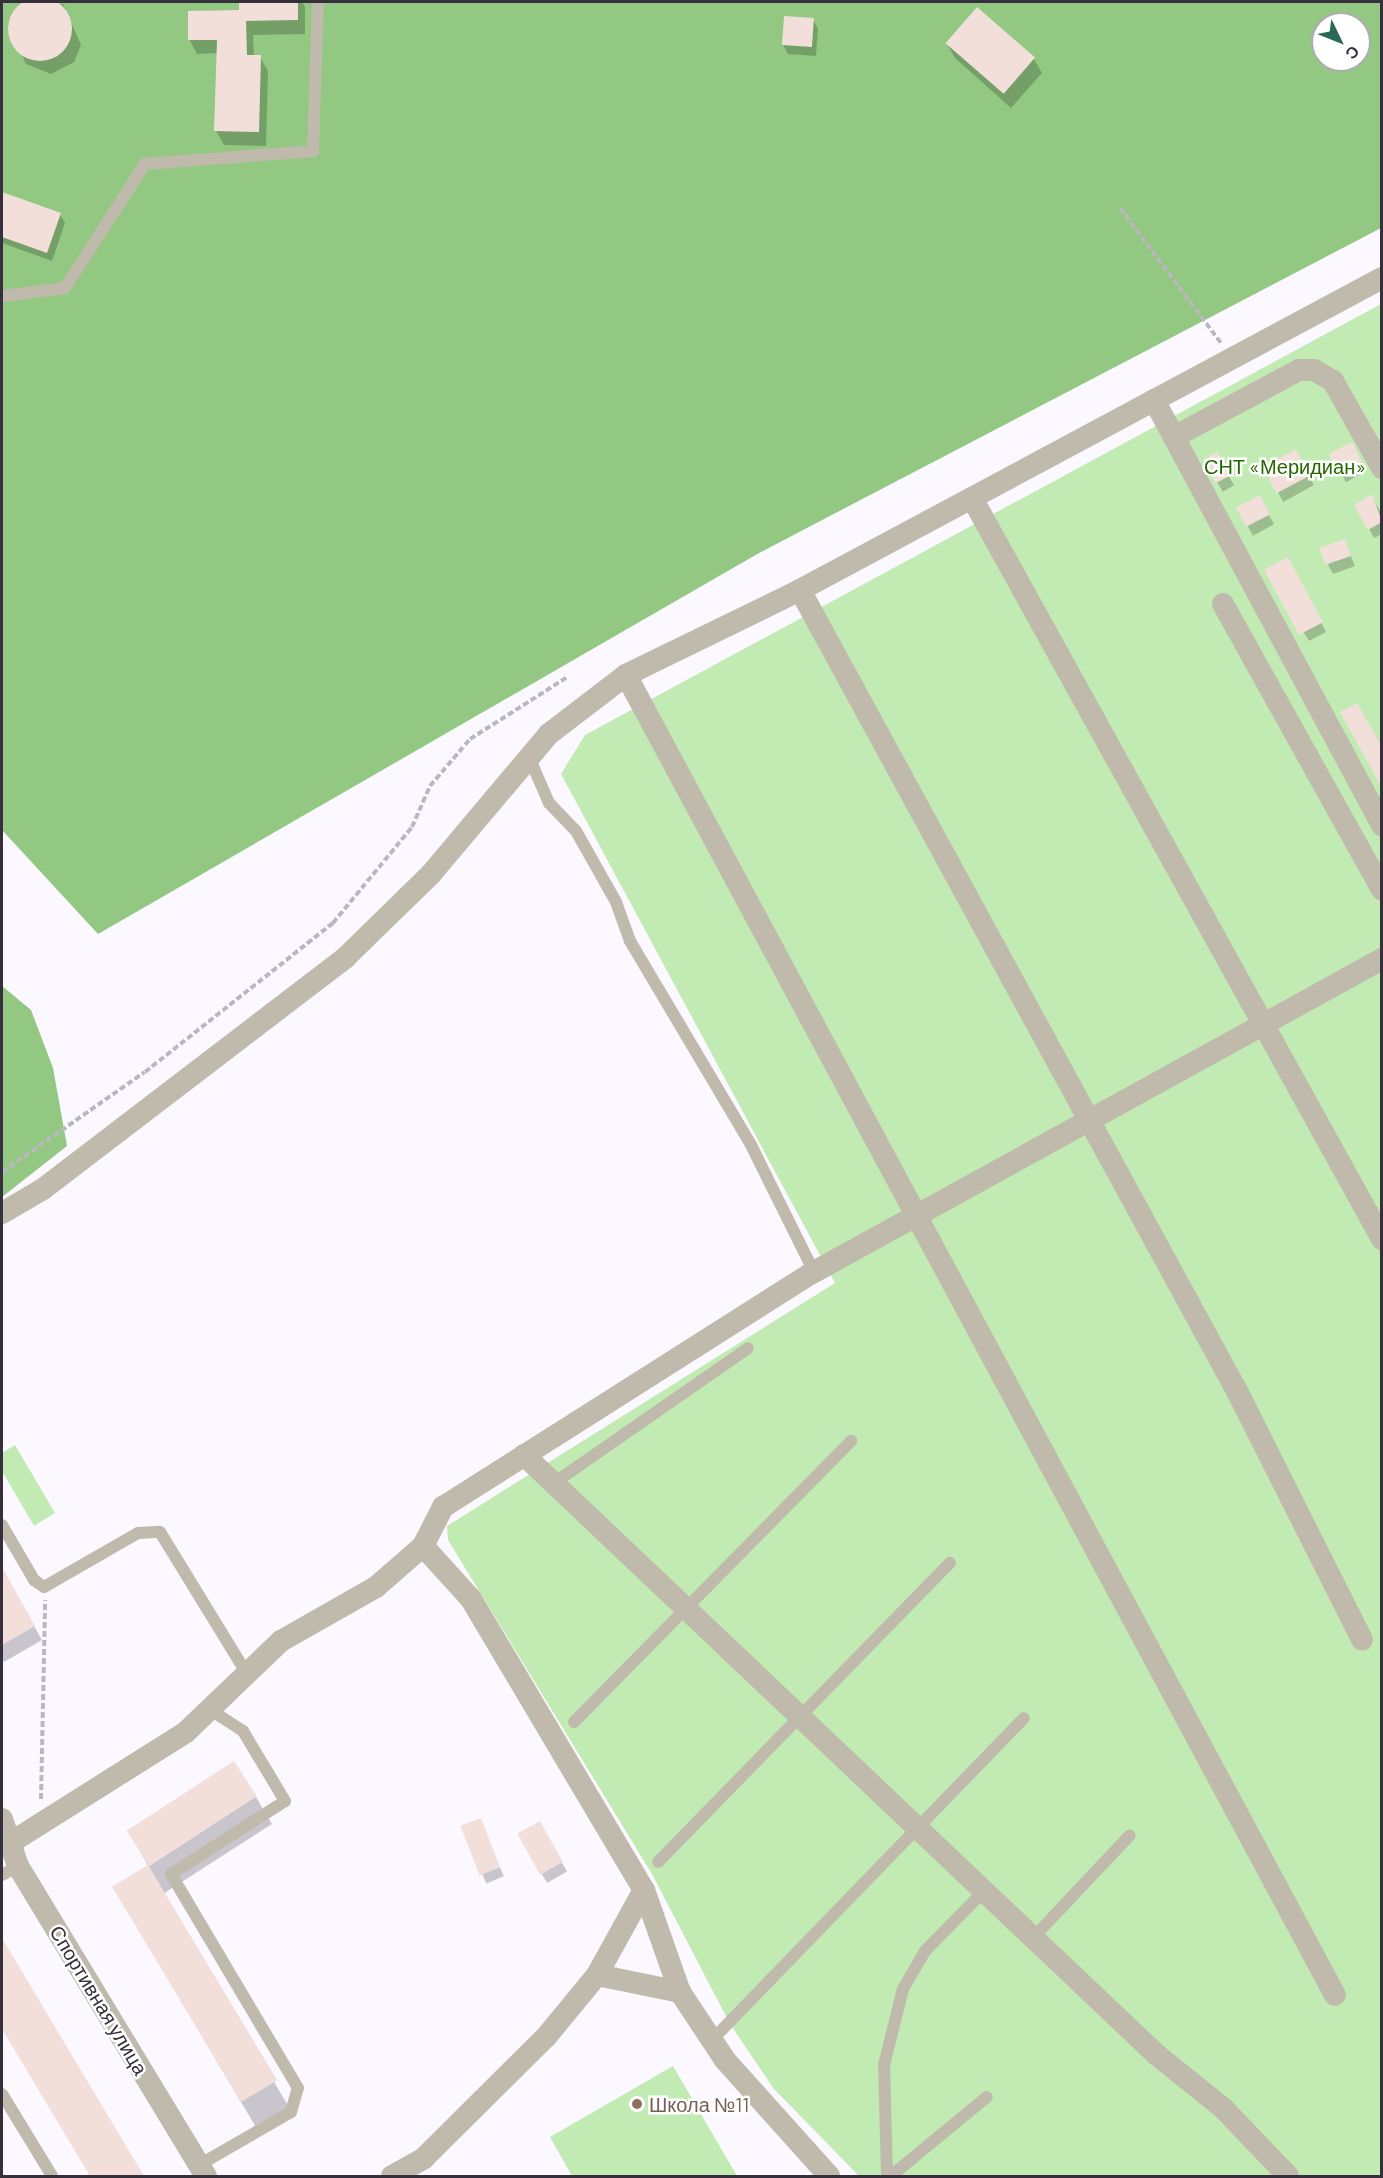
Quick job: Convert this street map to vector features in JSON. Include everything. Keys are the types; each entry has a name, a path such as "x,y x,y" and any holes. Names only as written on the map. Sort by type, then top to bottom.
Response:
{"street":[{"path":"2,1212 43,1189 346,957 431,874 549,734 626,675 800,590 1382,278"},
{"path":"1174,437 1299,370 1314,370 1333,381 1382,468"},
{"path":"1154,400 1382,825"},
{"path":"972,498 1382,1239"},
{"path":"800,590 1086,1122 1238,1394 1362,1640"},
{"path":"1223,604 1382,890"},
{"path":"626,675 914,1217 1335,1995"},
{"path":"10,1843 186,1732 281,1641 376,1587 423,1546 443,1507 814,1272 1382,959"},
{"path":"524,1455 803,1717 1156,2055 1223,2108 1288,2176"},
{"path":"423,1546 471,1599 644,1890 680,1992 712,2040 812,2163 829,2176"},
{"name":"Спортивная улица","path":"2,1819 10,1843 10,1870 202,2171"},
{"path":"392,2176 424,2158 546,2037 597,1975 644,1890"},
{"path":"597,1975 680,1992"}],"lane":[{"path":"2,296 65,288 145,164 313,151 318,2"},
{"path":"529,757 549,803 576,831 616,902 630,941 751,1145 814,1272"},
{"path":"554,1483 748,1348"},
{"path":"574,1722 688,1610 851,1442"},
{"path":"2,1525 34,1580 44,1587 138,1533 160,1532 247,1674"},
{"path":"658,1862 803,1717 950,1563"},
{"path":"202,2171 291,2112 298,2088 171,1874 285,1801 243,1731 209,1709"},
{"path":"712,2040 919,1830 1024,1718"},
{"path":"1033,1938 1130,1835"},
{"path":"889,2176 884,2065 903,1989 925,1952 984,1891"},
{"path":"2,2094 52,2176"},
{"path":"889,2176 987,2097"}],"path":[{"path":"1120,208 1196,302 1231,358"},
{"path":"2,1172 145,1072 333,923 412,827 430,786 470,739 569,676"},
{"path":"39,1825 48,1663 44,1587"}],"green space":[{"path":"2,2 1381,2 1381,228 759,553 98,934 2,830"},
{"name":"СНТ «Меридиан»","path":"1381,304 1381,2176 859,2176 774,2089 730,2024 652,1874 448,1540 447,1526 835,1283 561,774 585,735"},
{"path":"2,986 31,1010 53,1068 67,1146 2,1197"},
{"path":"15,1445 55,1513 34,1526 2,1471 2,1453"},
{"path":"673,2066 737,2176 572,2176 550,2137"}],"building":[{"path":"34,-3 46,-3 63,6 70,17 72,29 70,41 63,52 46,61 34,61 22,56 13,47 8,35 8,23 13,11 22,2"},
{"path":"239,2 298,2 298,20 246,21 247,55 261,55 259,132 214,131 217,40 188,40 188,11 239,10"},
{"path":"977,7 1035,58 1004,94 946,43"},
{"path":"784,16 814,18 812,47 782,45"},
{"path":"2,192 61,213 47,253 2,237"},
{"path":"1352,442 1362,462 1339,473 1329,454"},
{"path":"1296,449 1310,475 1277,493 1262,467"},
{"path":"1217,452 1230,476 1216,483 1203,460"},
{"path":"1372,494 1382,522 1368,530 1354,505"},
{"path":"1260,495 1270,515 1246,527 1236,507"},
{"path":"1345,539 1351,556 1325,565 1319,548"},
{"path":"1288,557 1323,622 1299,635 1264,570"},
{"path":"1357,703 1382,747 1382,788 1340,712"},
{"path":"2,1567 35,1626 2,1645"},
{"path":"234,1761 257,1796 150,1866 127,1831"},
{"path":"481,1818 500,1867 479,1875 460,1826"},
{"path":"540,1821 563,1862 540,1875 517,1834"},
{"path":"148,1865 277,2080 241,2102 112,1887"},
{"path":"2,1938 144,2176 90,2176 2,2029"}],"place":[{"name":"Школа №11","path":"637,2104"}]}
